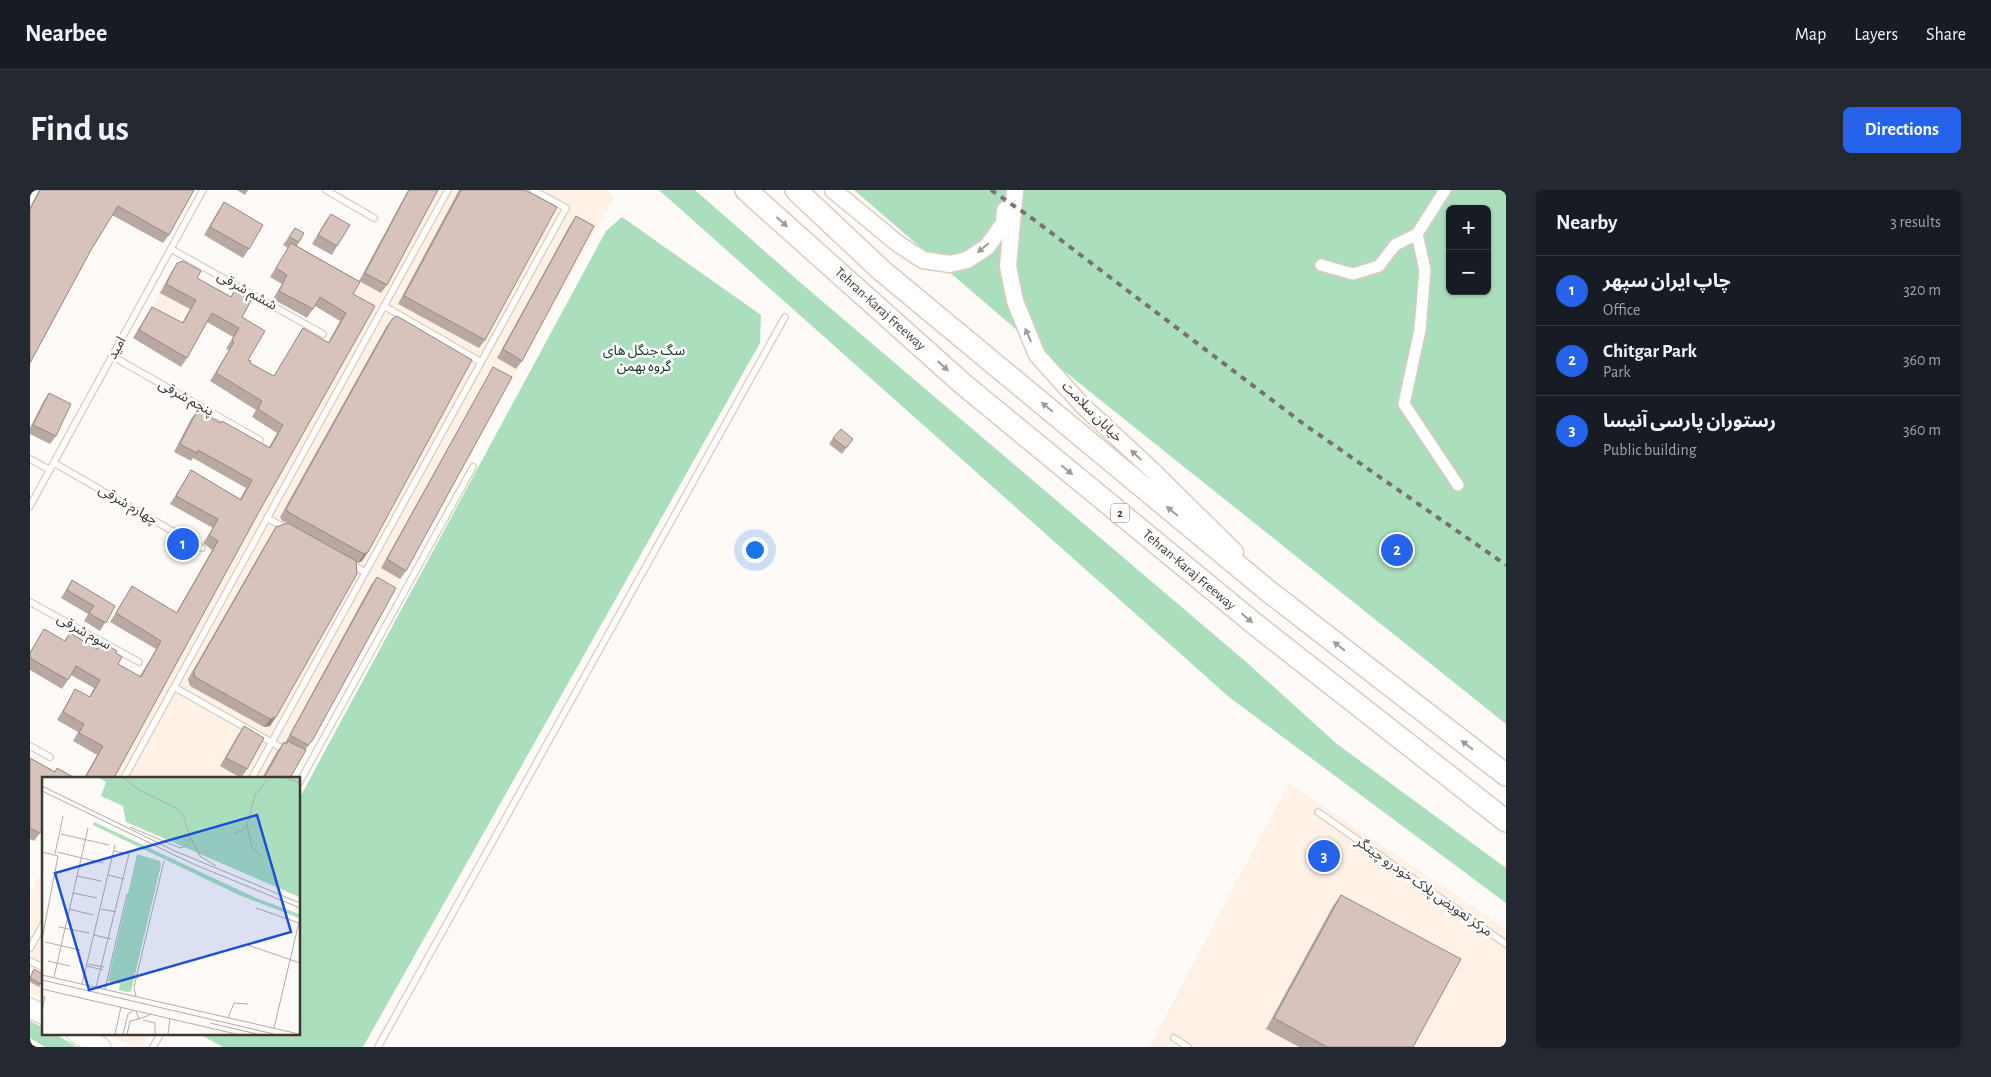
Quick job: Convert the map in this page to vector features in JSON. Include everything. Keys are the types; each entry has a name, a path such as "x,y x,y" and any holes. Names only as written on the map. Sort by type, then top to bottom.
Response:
{"highway":[{"name":"Tehran-Karaj Freeway","path":"746,190 971,390 1256,625 1506,821"},
{"path":"796,190 881,270 1267,590 1506,775"}],"main road":[{"path":"833,190 897,243 923,260 950,264 967,260 987,247 1004,223 1007,190"},
{"name":"خیابان سلامت","path":"1014,190 1008,266 1015,301 1037,355 1083,406 1151,469 1232,550 1267,590"},
{"path":"30,1008 42,1015"}],"street":[{"path":"1321,265 1353,274 1379,266 1395,245 1417,234 1445,190"},
{"path":"1417,234 1425,270 1420,330 1404,404 1458,485"}],"lane":[{"name":"امید","path":"30,506 204,190"},
{"path":"326,190 374,218"},
{"path":"125,777 448,190"},
{"path":"253,777 566,208 533,190"},
{"name":"ششم شرقی","path":"171,249 323,334"},
{"path":"384,306 481,362"},
{"path":"378,1047 785,316"},
{"name":"پنجم شرقی","path":"112,356 260,440"},
{"path":"30,459 50,470"},
{"name":"چهارم شرقی","path":"54,463 202,548"},
{"path":"300,781 473,467"},
{"path":"267,518 292,531"},
{"path":"341,559 365,572"},
{"name":"سوم شرقی","path":"30,602 139,662"},
{"path":"174,687 295,755"},
{"path":"30,746 50,757"},
{"path":"302,759 310,763"},
{"name":"مرکز تعویض پلاک خودرو چیتگر","path":"1318,812 1506,944"},
{"path":"30,948 42,927"},
{"path":"30,961 42,967"},
{"path":"153,1047 160,1034"},
{"path":"1174,1038 1188,1047"}],"shaded area":[{"path":"409,190 606,190 614,197 292,777 93,777"},
{"path":"177,269 200,283 173,328 147,314 170,272"},
{"path":"1289,783 1506,929 1506,1047 1149,1047"},
{"path":"42,873 42,999 30,993 30,894"},
{"path":"109,1034 149,1034 142,1047 133,1047"}],"green space":[{"path":"659,190 695,190 802,284 1245,661 1337,744 1506,868 1506,903 1229,697"},
{"path":"854,190 1506,190 1506,724 1069,375"},
{"name":"سگ جنگل های گروه بهمن","path":"622,217 761,315 760,343 363,1047 223,1047 199,1034 300,1034 300,797 606,231"},
{"path":"30,1021 42,1027 42,1034 55,1034 77,1047 45,1047 30,1038"}],"building":[{"path":"40,190 194,190 169,235 118,206 91,250 30,363 30,209"},
{"path":"409,190 438,190 387,285 365,273"},
{"path":"461,190 525,190 557,207 485,340 404,296"},
{"path":"224,202 263,225 249,249 210,227"},
{"path":"331,214 350,225 337,246 318,235"},
{"path":"576,216 594,226 522,361 503,349"},
{"path":"295,228 304,233 299,242 289,237"},
{"path":"291,243 360,282 353,294 375,306 260,510 115,777 86,777 103,746 79,733 84,724 63,712 75,689 90,697 100,680 76,666 68,680 30,658 30,653 44,629 65,641 70,633 97,649 102,642 117,651 116,653 122,657 118,664 141,677 161,641 116,613 132,586 177,613 218,541 209,535 218,519 176,496 191,470 241,500 252,480 198,450 197,453 180,444 197,411 221,423 222,421 270,448 283,425 258,409 262,401 216,373 234,342 232,340 239,328 212,313 187,358 139,330 152,307 183,323 196,300 166,284 177,263 183,261 201,271 197,278 231,297 235,290 252,299 242,317 265,331 248,360 251,361 250,363 274,376 303,328 329,343 346,313 320,297 313,309 279,291 287,275 276,268"},
{"path":"397,316 472,360 368,552 364,554 288,512 286,509 392,319"},
{"path":"493,367 512,377 406,571 387,559"},
{"path":"49,393 71,404 56,436 33,425"},
{"path":"841,429 853,439 846,448 833,438"},
{"path":"288,523 356,561 357,574 276,717 270,719 195,677 194,671 276,527"},
{"path":"377,577 396,588 312,741 308,745 290,735"},
{"path":"72,580 115,606 106,623 89,613 94,606 67,590"},
{"path":"244,726 264,738 247,769 226,758"},
{"path":"288,741 306,750 291,777 265,777 284,742 286,744"},
{"path":"30,758 55,772 57,768 73,777 42,777 42,829 40,833 30,828"},
{"path":"1341,895 1461,959 1413,1047 1327,1047 1274,1018"},
{"path":"34,969 42,974 41,984 30,978"}],"railway":[{"path":"991,190 1033,219 1305,425 1506,565"}],"place":[{"name":"چاپ ایران سپهر","path":"183,544"},
{"name":"Chitgar Park","path":"1397,550"},
{"name":"رستوران پارسی آنیسا","path":"1324,856"}]}
